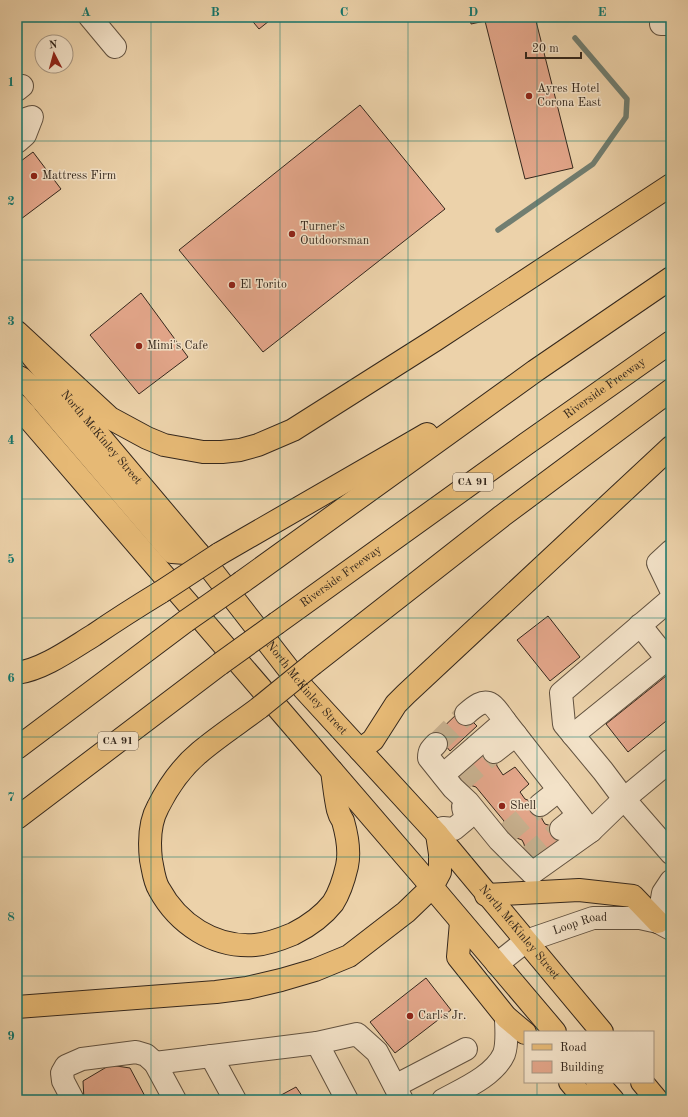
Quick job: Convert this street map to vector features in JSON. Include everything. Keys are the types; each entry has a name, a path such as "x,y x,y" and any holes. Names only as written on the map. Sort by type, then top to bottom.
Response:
{"main road":[{"path":"17,332 110,418 147,438 171,446 203,452 240,450 258,445 293,430 435,340 671,185"},
{"path":"17,748 186,621 535,371 671,278"},
{"name":"North McKinley Street","path":"17,338 209,554 304,689 360,750 440,831 486,895 601,1031"},
{"name":"Riverside Freeway","path":"17,818 220,664 526,444 671,342"},
{"path":"17,673 24,672 47,663 161,592 209,554 535,371"},
{"path":"17,376 30,387 172,552 209,554"},
{"path":"332,771 338,811 343,823 348,845 347,864 342,884 333,902 320,917 302,929 280,939 256,945 233,944 211,938 186,923 171,907 158,888 152,868 150,847 151,828 157,808 168,790 200,752 502,516 671,390"},
{"path":"20,410 432,887 554,1031"},
{"path":"360,750 372,740 396,704 406,694 671,447"},
{"path":"17,1007 216,992 247,988 315,970 349,956 406,912 432,887 440,872 440,831"},
{"path":"486,895 579,890 633,896 665,926"},
{"path":"461,922 458,957 506,1017 524,1032"},
{"path":"571,1083 585,1100"},
{"path":"598,1083 613,1100"},
{"path":"643,1083 657,1100"}],"street":[{"path":"90,17 115,47"},
{"path":"17,122 32,117 25,135 17,142"},
{"path":"671,551 658,563 671,590"},
{"path":"671,599 561,693 564,724 603,770 624,799 671,853"},
{"path":"573,735 667,659 640,625"},
{"path":"466,714 478,705 484,703 489,703 494,706 584,823"},
{"path":"494,752 511,728"},
{"path":"440,831 442,819 455,806 458,791 511,728"},
{"path":"436,744 431,749 429,758 458,791 503,837 524,861 532,873 584,823 624,799 671,760"},
{"path":"540,805 559,790"},
{"path":"561,829 584,823"},
{"path":"665,926 663,893 671,880"},
{"name":"Loop Road","path":"497,964 526,941 593,918 640,918 665,926"},
{"path":"443,1100 494,1069 504,1053 506,1040 506,1017"},
{"path":"155,1063 317,1043 357,1034 377,1052 398,1093 466,1049"},
{"path":"317,1043 347,1100"},
{"path":"73,1100 63,1082 62,1073 66,1066 82,1059 136,1052 146,1055 155,1063 175,1100"},
{"path":"211,1056 235,1100"}],"building":[{"path":"249,17 274,17 259,29"},
{"name":"Ayres Hotel Corona East","path":"470,17 535,17 573,168 525,179 485,21 471,24"},
{"path":"360,105 445,209 263,352 179,250"},
{"name":"Mattress Firm","path":"33,152 61,189 17,222 17,164"},
{"name":"Mimi's Cafe","path":"141,293 188,357 139,394 90,335"},
{"path":"548,616 580,657 550,681 517,640"},
{"path":"671,672 671,717 628,752 606,724"},
{"path":"461,710 477,726 450,751 446,746 431,739"},
{"path":"481,749 494,752 497,766 503,775 515,767 529,784 520,792 525,799 540,805 542,819 545,824 561,829 563,844 542,862 527,858 522,840 506,834 504,821 476,787 460,782 459,766"},
{"name":"Carl's Jr.","path":"426,978 451,1010 395,1053 370,1022"},
{"path":"110,1065 130,1068 147,1100 84,1100 83,1081"},
{"path":"296,1087 305,1100 272,1100"}],"waterway":[{"path":"498,230 593,164 626,117 627,99 575,38"}],"tunnel":[{"path":"436,744 466,714"},
{"path":"460,782 494,752"},
{"path":"506,834 540,805"},
{"path":"527,858 561,829"}],"place":[{"name":"Ayres Hotel Corona East","path":"529,96"},
{"name":"Mattress Firm","path":"34,176"},
{"name":"Turner's Outdoorsman","path":"292,234"},
{"name":"El Torito","path":"232,285"},
{"name":"Mimi's Cafe","path":"139,346"},
{"name":"Shell","path":"502,806"},
{"name":"Carl's Jr.","path":"410,1016"}]}
